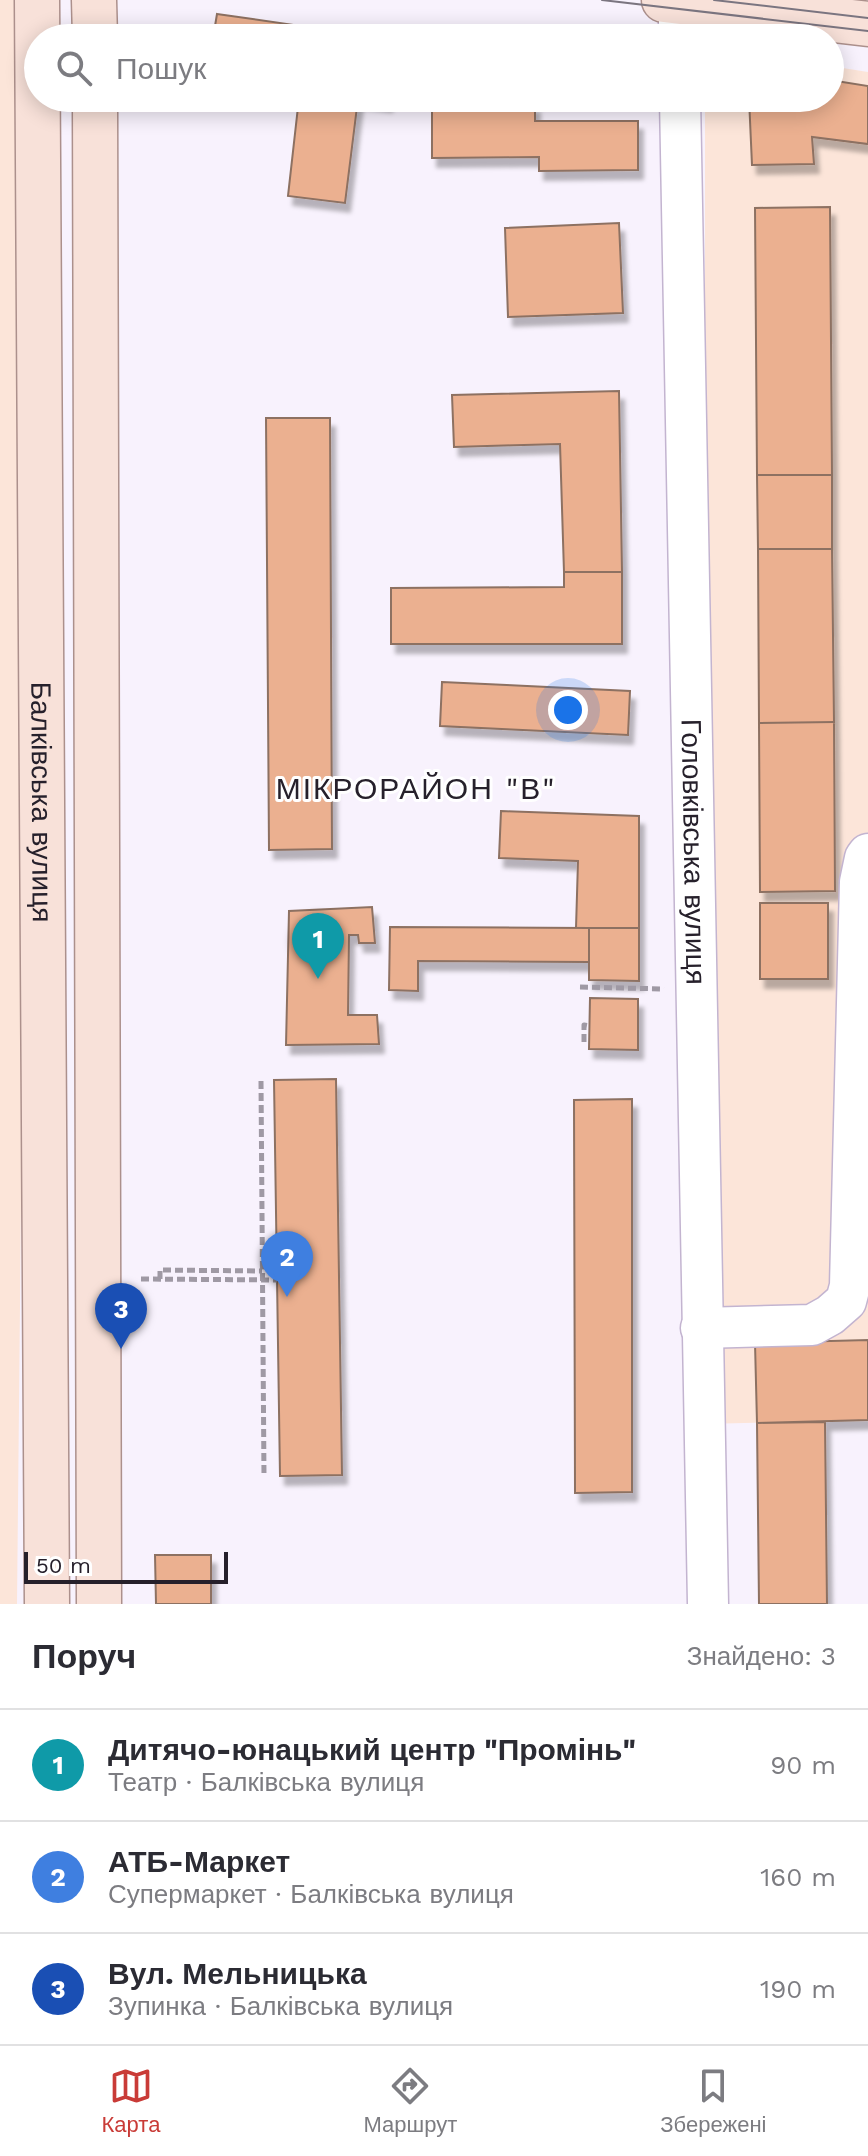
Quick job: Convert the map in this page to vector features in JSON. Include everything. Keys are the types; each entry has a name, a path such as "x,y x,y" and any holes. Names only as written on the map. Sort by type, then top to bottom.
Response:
{"main road":[{"name":"Балківська вулиця","path":"37,0 37,24"},
{"path":"94,0 95,24"},
{"path":"675,10 868,24"},
{"name":"Балківська вулиця","path":"38,112 47,1604"},
{"name":"Балківська вулиця","path":"95,112 99,1604"}],"street":[{"name":"Головківська вулиця","path":"680,112 708,1604"},
{"path":"701,1328 812,1325 846,1301 850,1286 860,882 868,854"}],"path":[{"path":"580,987 697,990"},
{"path":"584,1042 584,1025 590,1026"},
{"path":"261,1081 264,1477"},
{"path":"160,1279 160,1270 262,1269 277,1266"},
{"path":"141,1279 277,1280"}],"shaded area":[{"path":"0,0 24,0 17,1604 0,1604"},
{"path":"844,68 868,72 868,1420 705,1424 705,112 844,112"}],"building":[{"path":"217,14 287,24 215,24"},
{"path":"844,82 868,86 868,144 812,137 814,164 752,165 750,112 844,112"},
{"path":"297,112 356,112 345,203 288,196"},
{"path":"432,112 535,112 535,121 638,121 638,170 539,171 539,157 432,158"},
{"path":"830,207 832,475 757,475 755,208"},
{"path":"619,223 623,313 508,317 505,228"},
{"path":"619,391 622,572 564,572 560,444 454,447 452,395"},
{"path":"266,418 330,418 332,849 269,850"},
{"path":"757,475 832,475 832,549 758,549"},
{"path":"758,549 832,549 834,722 759,723"},
{"path":"564,572 622,572 622,644 391,644 391,588 564,587"},
{"path":"442,682 630,691 628,735 440,726"},
{"path":"834,722 835,891 760,892 759,723"},
{"path":"501,811 639,816 639,928 576,928 578,861 499,858"},
{"path":"760,903 828,903 828,979 760,979"},
{"path":"372,907 375,943 359,943 358,935 349,935 348,1015 377,1015 379,1044 286,1045 289,911"},
{"path":"390,927 589,928 589,962 418,961 418,991 389,990"},
{"path":"589,928 639,928 639,981 589,980"},
{"path":"590,998 638,999 638,1050 589,1049"},
{"path":"336,1079 342,1475 280,1476 274,1080"},
{"path":"632,1099 632,1492 575,1493 574,1100"},
{"path":"868,1340 868,1420 757,1423 755,1343"},
{"path":"825,1422 827,1604 759,1604 757,1423"},
{"path":"155,1555 211,1555 211,1604 156,1604"}],"tram line":[{"path":"602,0 808,24"},
{"path":"714,0 868,18"},
{"path":"844,28 868,31"}],"place":[{"name":"Дитячо-юнацький центр \"Промінь\"","path":"318,979"},
{"name":"АТБ-Маркет","path":"287,1297"},
{"name":"Вул. Мельницька","path":"121,1349"}],"district":[{"name":"МІКРОРАЙОН \"В\"","path":"416,789"}]}
